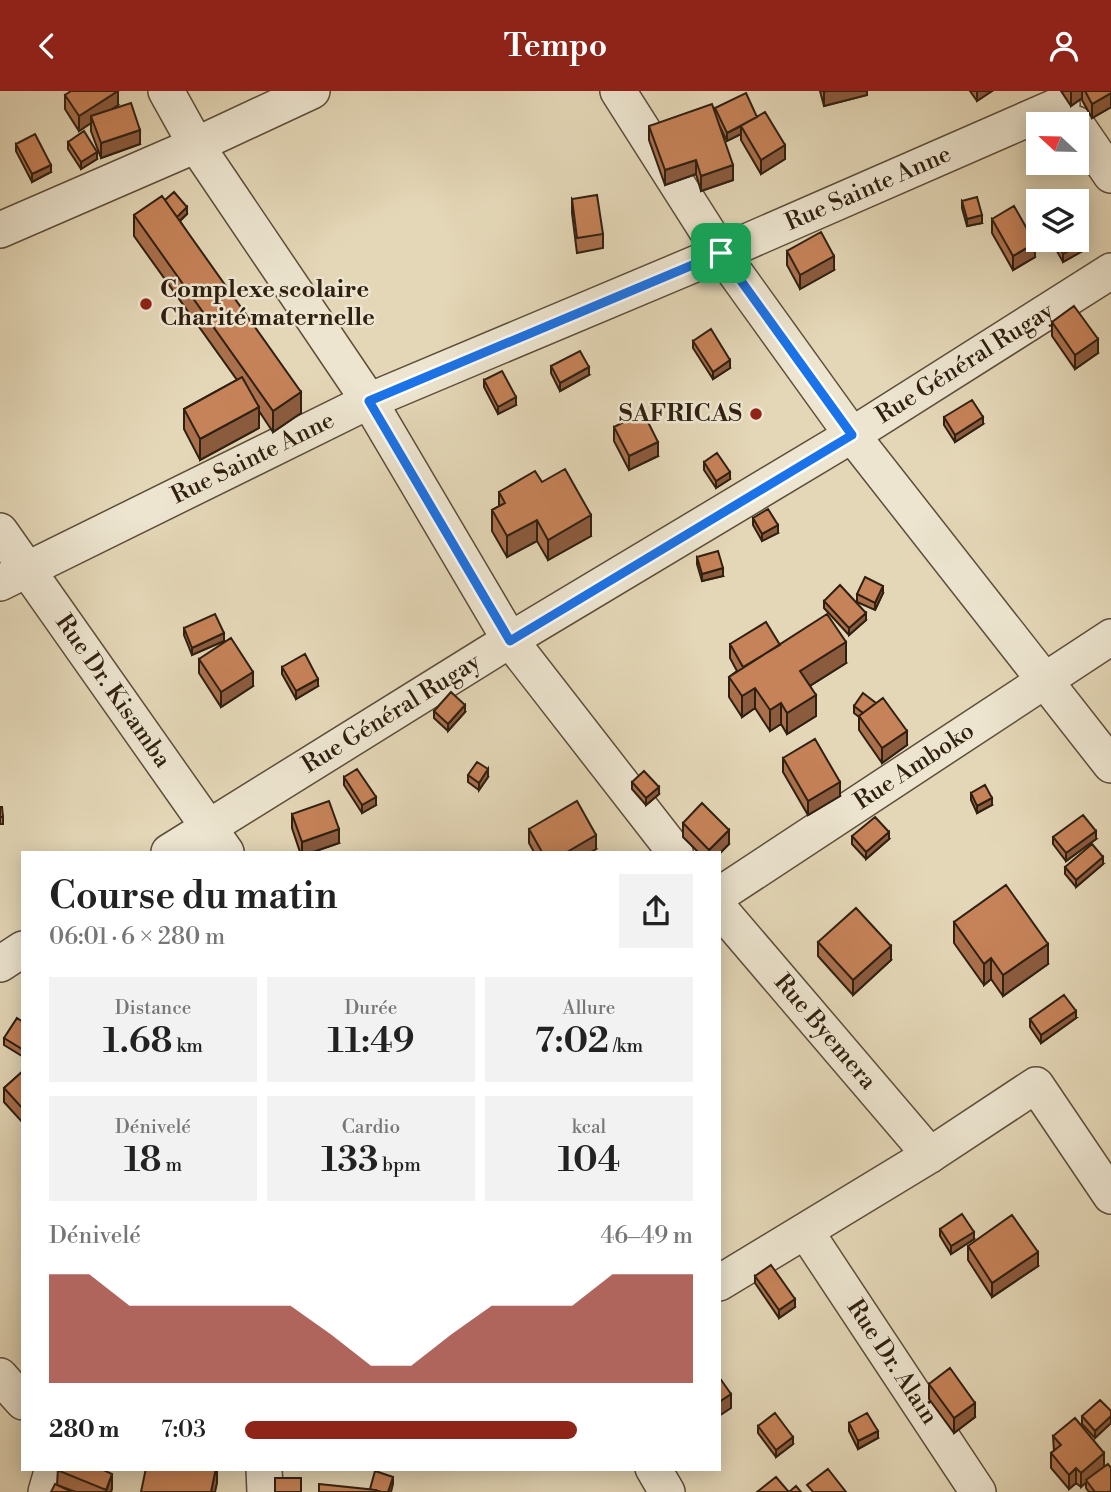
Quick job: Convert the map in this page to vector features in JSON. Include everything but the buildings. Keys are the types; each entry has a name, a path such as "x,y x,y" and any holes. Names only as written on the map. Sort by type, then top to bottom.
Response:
{"street":[{"path":"166,91 197,145 369,401 510,641 674,851"},
{"path":"0,230 197,145 312,91"},
{"path":"618,91 721,253 852,435 1111,765"},
{"path":"1067,111 1111,175"},
{"name":"Rue Sainte Anne","path":"13,577 369,401 1067,111"},
{"name":"Rue Général Rugay","path":"173,851 217,839 510,641 852,435 1111,271"},
{"name":"Rue Dr. Kisamba","path":"0,531 13,577 217,839"},
{"name":"Rue Amboko","path":"721,894 1111,637"},
{"name":"Rue Byemera","path":"721,910 930,1155"},
{"path":"0,964 21,950"},
{"path":"721,1282 930,1155 1036,1085 1111,1196"},
{"name":"Rue Dr. Alain","path":"806,1232 978,1492"},
{"path":"0,1376 21,1400"},
{"path":"46,1492 52,1471"},
{"path":"264,1471 265,1492"},
{"path":"655,1471 667,1492"}],"place":[{"name":"Complexe scolaire Charité maternelle","path":"146,304"},
{"name":"SAFRICAS","path":"756,414"}],"route":[{"path":"721,253 852,435 510,641 369,401 721,253"}]}
